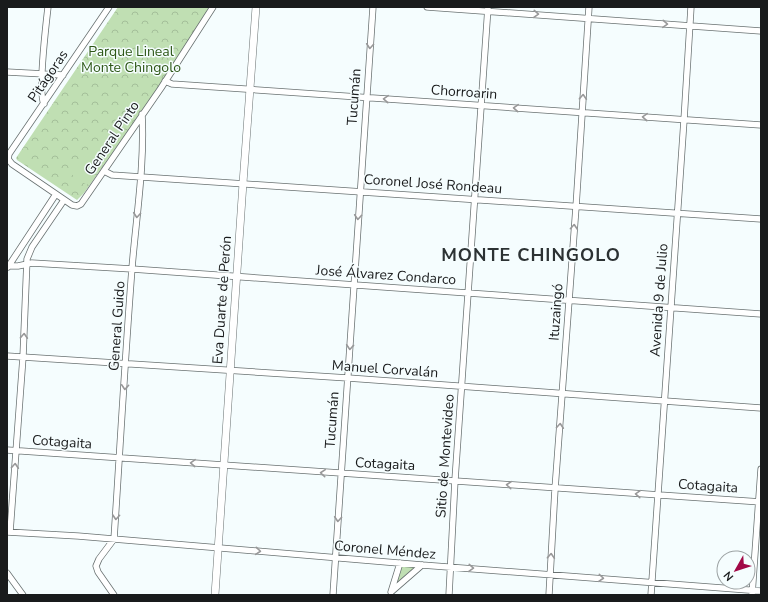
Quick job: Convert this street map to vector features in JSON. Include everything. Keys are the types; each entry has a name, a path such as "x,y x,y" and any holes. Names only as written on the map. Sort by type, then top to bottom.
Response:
{"main road":[{"name":"Eva Duarte de Perón","path":"215,595 256,7"}],"street":[{"path":"44,104 42,99 42,74 48,7"},
{"name":"Pitágoras","path":"8,159 9,154 109,7"},
{"name":"General Pinto","path":"64,200 74,206 81,204 165,82 213,7"},
{"name":"Tucumán","path":"333,595 340,474 348,378 373,7"},
{"path":"427,7 488,9 761,31"},
{"name":"Ituzaingó","path":"549,595 588,7"},
{"name":"Avenida 9 de Julio","path":"651,595 691,7"},
{"name":"Sitio de Montevideo","path":"449,595 455,480 488,9"},
{"path":"7,72 63,75"},
{"name":"Chorroarin","path":"165,82 172,84 761,126"},
{"name":"General Guido","path":"114,539 132,269 140,176 143,127 142,114"},
{"path":"8,159 12,164 64,200 32,247 27,259 23,357 9,532"},
{"name":"Coronel José Rondeau","path":"104,171 112,175 761,219"},
{"path":"8,267 56,194"},
{"name":"José Álvarez Condarco","path":"8,267 32,264 132,269 761,314"},
{"name":"Manuel Corvalán","path":"7,356 348,378 562,395 761,408"},
{"name":"Cotagaita","path":"7,450 760,502"},
{"path":"752,593 760,502 761,469"},
{"name":"Coronel Méndez","path":"9,532 78,536 422,565 652,582 752,593 761,591"},
{"path":"114,539 99,559 96,566 98,572 114,595"},
{"path":"390,594 400,563"},
{"path":"390,594 422,565"},
{"path":"7,572 23,595"}],"green space":[{"name":"Parque Lineal Monte Chingolo","path":"118,7 211,7 164,81 84,193 77,200 16,158"},
{"path":"93,143 109,155 87,185 71,174"},
{"path":"401,565 417,566 397,583"}],"district":[{"name":"MONTE CHINGOLO","path":"531,255"}]}
